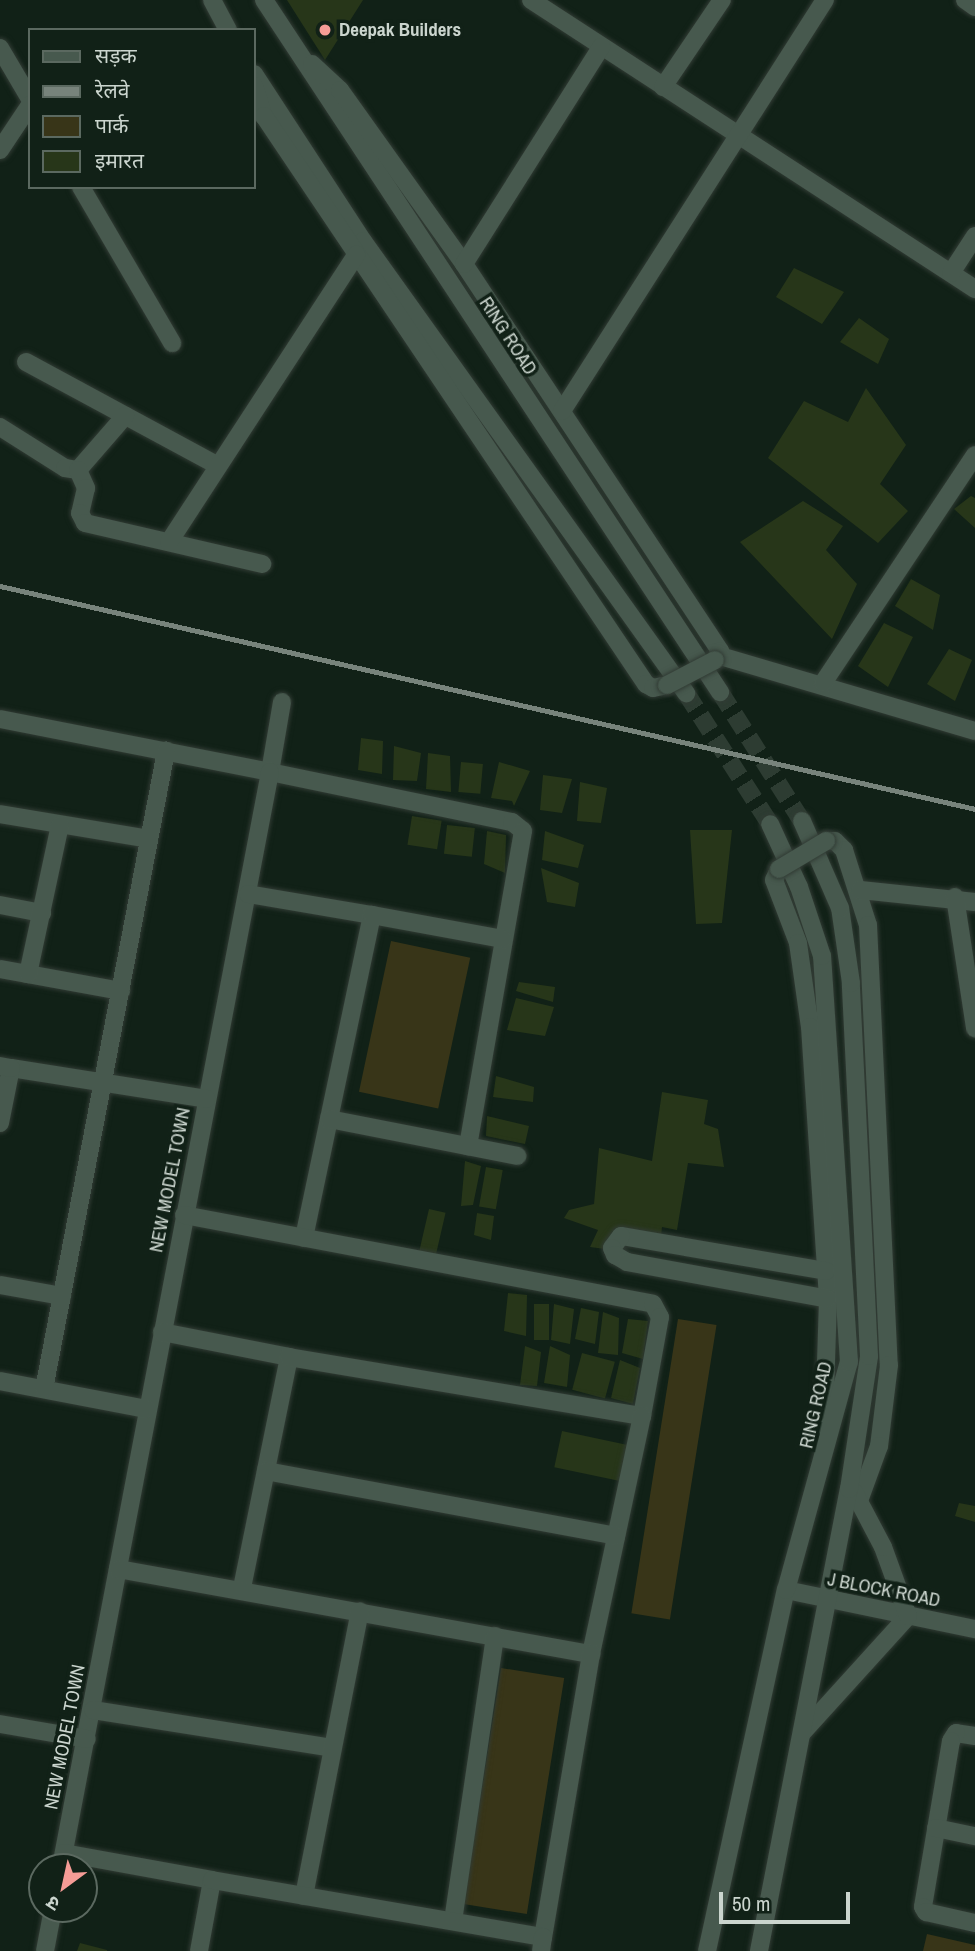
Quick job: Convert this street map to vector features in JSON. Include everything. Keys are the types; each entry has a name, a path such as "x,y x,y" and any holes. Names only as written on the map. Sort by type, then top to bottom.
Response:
{"street":[{"path":"212,0 227,28"},
{"name":"RING ROAD","path":"264,0 720,692"},
{"path":"531,0 975,289"},
{"path":"663,87 722,0"},
{"path":"562,411 740,137 825,0"},
{"path":"965,0 975,7"},
{"path":"292,45 340,90 464,264 562,411 717,658"},
{"path":"464,264 601,47"},
{"path":"0,48 28,96"},
{"path":"256,77 363,242 686,693"},
{"path":"256,90 264,116 646,684 653,688 667,685 717,658 823,683 975,730"},
{"path":"0,150 28,108"},
{"path":"82,189 172,342"},
{"path":"951,273 975,236"},
{"path":"169,542 356,255"},
{"path":"26,362 218,466"},
{"path":"78,470 125,416"},
{"path":"0,427 65,468 78,470"},
{"path":"823,683 975,455"},
{"path":"78,470 86,488 82,521 262,564"},
{"name":"NEW MODEL TOWN","path":"63,1853 248,894 282,702"},
{"path":"0,719 270,772 520,828 523,836 468,1146"},
{"path":"44,1389 166,751"},
{"path":"0,814 149,839"},
{"path":"758,1951 828,1601 869,1356 851,983 839,908 802,821"},
{"name":"RING ROAD","path":"707,1951 786,1590 818,1485 849,1362 822,956 799,887 770,824"},
{"path":"28,974 60,825"},
{"path":"818,1485 828,1299 810,1027 798,943 774,880 779,869 826,841 835,841 844,850 860,890 868,925 889,1364 879,1446 859,1501"},
{"path":"860,890 955,897 975,902"},
{"path":"248,894 503,939"},
{"path":"955,897 975,1028"},
{"path":"0,905 42,913"},
{"path":"304,1238 372,915"},
{"path":"0,970 121,991"},
{"path":"0,1123 5,1067 207,1099"},
{"path":"329,1119 517,1156"},
{"path":"98,1865 212,1880 453,1921 542,1944 591,1654 642,1416 660,1317 653,1304 184,1216"},
{"path":"826,1271 621,1236 612,1248 615,1255 627,1262 828,1299"},
{"path":"0,1285 62,1296"},
{"path":"162,1332 289,1357 642,1416"},
{"path":"242,1589 289,1357"},
{"path":"0,1381 147,1409"},
{"path":"266,1471 616,1536"},
{"path":"802,1733 908,1616 883,1547 849,1484"},
{"path":"118,1569 242,1589 591,1654"},
{"name":"J BLOCK ROAD","path":"786,1590 828,1601 975,1629"},
{"path":"304,1896 360,1611"},
{"path":"453,1921 495,1636"},
{"path":"93,1710 332,1748"},
{"path":"0,1724 87,1739"},
{"path":"975,1736 953,1736 923,1909 975,1923"},
{"path":"936,1828 975,1836"},
{"path":"200,1951 212,1880"},
{"path":"45,1951 50,1923"}],"green space":[{"path":"391,941 470,958 438,1108 359,1092"},
{"path":"678,1319 717,1325 670,1619 631,1613"},
{"path":"501,1668 564,1678 527,1914 464,1904"},
{"path":"927,1934 975,1945 975,1951 923,1951"}],"building":[{"name":"Deepak Builders","path":"287,0 363,0 325,60"},
{"path":"794,268 844,292 822,324 776,297"},
{"path":"859,318 889,339 878,364 840,342"},
{"path":"866,388 906,445 880,484 908,511 878,543 768,458 804,401 848,422"},
{"path":"971,496 975,498 975,528 954,509"},
{"path":"803,501 843,526 826,550 857,584 832,639 740,542"},
{"path":"911,579 940,595 933,630 895,606"},
{"path":"884,623 913,637 888,687 858,666"},
{"path":"949,649 972,660 955,701 927,684"},
{"path":"361,738 383,741 382,774 358,770"},
{"path":"394,746 421,753 417,781 393,780"},
{"path":"428,753 450,756 451,792 426,789"},
{"path":"461,762 483,764 480,794 458,792"},
{"path":"499,762 530,771 514,806 512,801 491,798"},
{"path":"543,775 572,779 562,813 540,810"},
{"path":"580,782 607,788 601,823 577,821"},
{"path":"412,816 442,821 437,849 407,845"},
{"path":"447,825 475,828 472,857 444,854"},
{"path":"690,830 732,830 722,923 696,924"},
{"path":"487,831 506,835 505,873 484,864"},
{"path":"545,831 584,845 578,868 542,860"},
{"path":"541,868 579,883 575,907 547,902"},
{"path":"519,982 555,987 553,1002 516,991"},
{"path":"516,998 554,1007 545,1036 507,1030"},
{"path":"496,1076 534,1087 533,1102 493,1097"},
{"path":"662,1092 708,1100 704,1124 718,1129 724,1167 688,1163 677,1230 662,1227 661,1236 615,1228 605,1249 590,1247 598,1230 564,1218 569,1210 594,1204 599,1148 652,1161"},
{"path":"487,1116 529,1126 525,1144 486,1136"},
{"path":"465,1161 481,1166 473,1205 461,1206"},
{"path":"486,1167 503,1170 496,1209 479,1206"},
{"path":"429,1209 446,1213 436,1256 419,1252"},
{"path":"477,1213 494,1216 491,1240 474,1235"},
{"path":"508,1293 527,1295 526,1336 504,1331"},
{"path":"534,1304 549,1304 549,1340 534,1340"},
{"path":"554,1304 574,1309 570,1344 551,1340"},
{"path":"581,1308 599,1312 595,1344 575,1339"},
{"path":"603,1312 619,1318 618,1355 598,1353"},
{"path":"628,1319 648,1321 643,1359 622,1353"},
{"path":"525,1346 541,1352 537,1386 520,1385"},
{"path":"550,1346 570,1355 567,1387 544,1383"},
{"path":"582,1353 615,1362 605,1399 572,1390"},
{"path":"620,1360 640,1368 633,1404 611,1398"},
{"path":"562,1431 628,1445 620,1481 554,1467"},
{"path":"959,1503 975,1506 975,1522 955,1516"},
{"path":"80,1943 107,1950 107,1951 77,1951"}],"tunnel":[{"path":"720,692 802,821"},
{"path":"686,693 770,824"}],"railway":[{"path":"0,586 975,809"}],"place":[{"name":"Deepak Builders","path":"325,30"}]}
